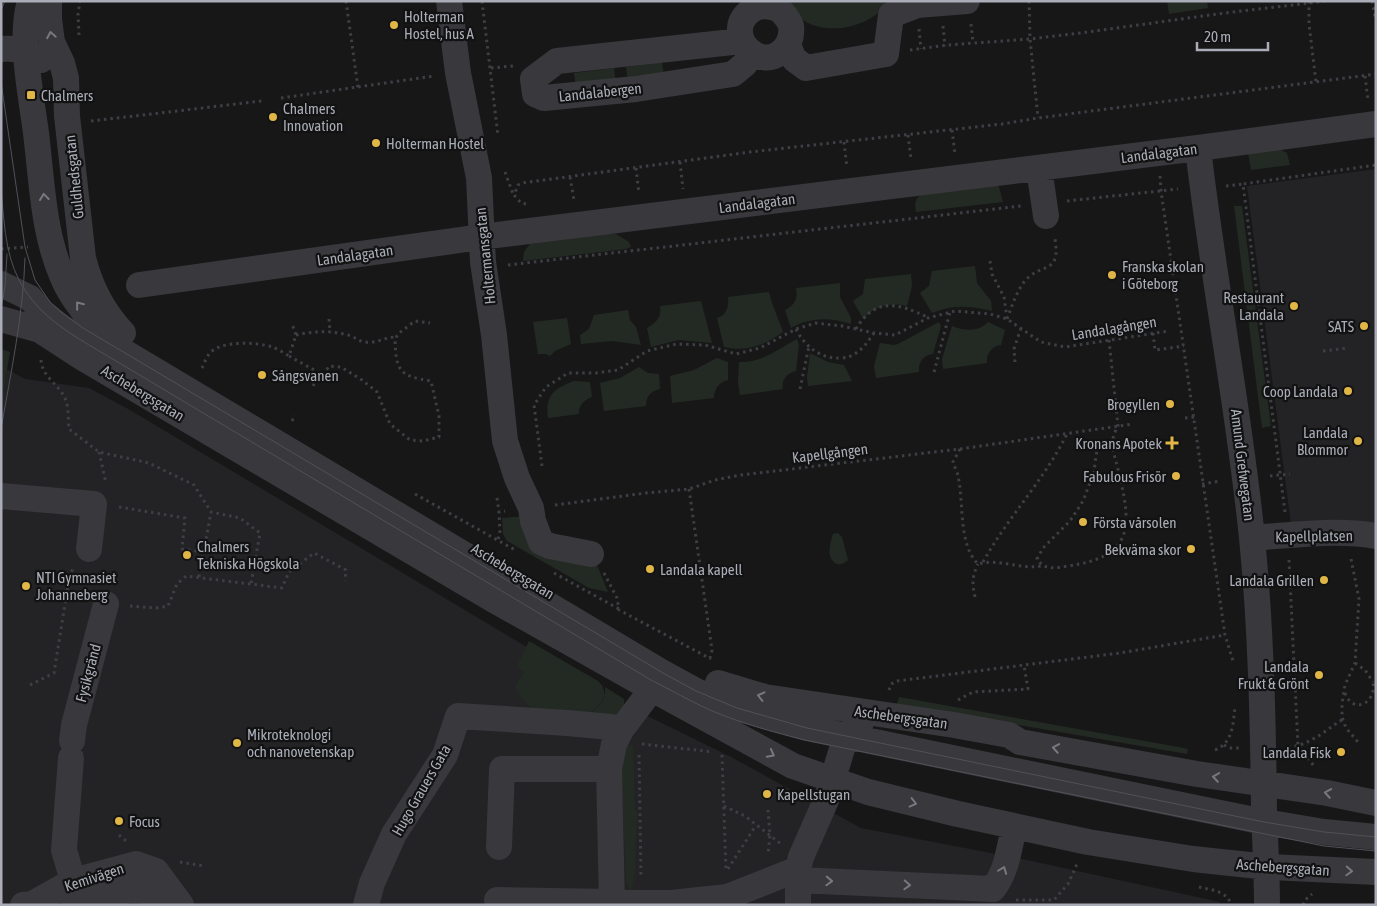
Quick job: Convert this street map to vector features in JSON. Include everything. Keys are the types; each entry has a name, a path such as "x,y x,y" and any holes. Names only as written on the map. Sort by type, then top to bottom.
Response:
{"street":[{"path":"30,1 14,50 51,245 63,280 73,298 109,343 696,691 737,708 807,728 844,742"},
{"name":"Guldhedsgatan","path":"49,1 52,42 62,63 68,98 79,119 83,258"},
{"name":"Holtermansgatan","path":"449,1 458,73 479,178 483,262 494,335 505,441 517,478 531,508 541,542 550,546 591,554"},
{"path":"746,47 740,33 741,24 745,16 760,6 776,5 786,15 790,24 791,38 788,45 794,59 806,68 886,54 891,15 917,5 967,1"},
{"name":"Landalabergen","path":"746,47 745,64 732,74 636,88 544,98 535,94 533,80 557,60 746,47 760,57 771,57 781,53 788,45"},
{"path":"14,50 38,57 48,68 79,119"},
{"name":"Landalagatan","path":"138,285 481,238 1198,148 1372,114"},
{"name":"Amund Grefwegatan","path":"1198,148 1252,538 1262,669 1264,828 1268,867 1267,905"},
{"path":"1039,168 1048,219"},
{"path":"1,297 22,299 45,295 63,280 83,258"},
{"name":"Aschebergsgatan","path":"83,258 88,279 98,298 121,331 140,348 622,635 683,669 727,687 765,697 954,725 1008,735 1020,742"},
{"path":"1,284 30,298 42,312 62,328 116,361 651,680 710,710 772,732 844,742 1264,828 1324,846 1376,851"},
{"name":"Aschebergsgatan","path":"1,319 40,330 416,555 652,689 793,766 868,792 1014,827 1088,842 1193,859 1268,867 1376,872"},
{"path":"1,496 94,504 89,549"},
{"name":"Kapellplatsen","path":"1252,538 1287,535 1346,534 1376,536"},
{"name":"Fysikgränd","path":"74,893 64,850 74,725 106,604"},
{"path":"612,904 621,747 652,689"},
{"name":"Hugo Grauers Gata","path":"366,905 372,883 394,834 444,755 458,716 567,722 611,727 621,747"},
{"name":"Aschebergsgatan","path":"844,742 851,731 861,726 872,722 885,722 961,738 1007,744 1020,742 1197,774 1327,793 1376,803"},
{"path":"799,878 844,742"},
{"path":"499,847 502,769 621,747"},
{"name":"Aschebergsgatan","path":"958,814 1025,820 1229,854 1244,854 1254,849 1264,828"},
{"path":"497,900 612,904 641,902 671,903 799,878 993,889 1003,873 1014,827"},
{"path":"1264,828 1376,837"},
{"name":"Kemivägen","path":"23,905 74,893 136,864 156,871 177,899"}],"path":[{"path":"79,39 78,14 80,1"},
{"path":"346,1 358,88"},
{"path":"482,1 499,143"},
{"path":"1029,1 1030,39 1038,118"},
{"path":"886,54 948,45 1030,39 1326,1"},
{"path":"1372,1 1375,18"},
{"path":"1309,2 1309,24 1316,82"},
{"path":"514,195 518,185 570,177 1002,124 1376,74"},
{"path":"281,98 440,75"},
{"path":"1365,76 1372,114"},
{"path":"79,119 262,101"},
{"path":"952,130 956,158"},
{"path":"908,135 911,162"},
{"path":"844,142 847,169"},
{"path":"1159,153 1161,190 1195,417 1202,484 1225,635 1236,672"},
{"path":"680,162 683,189"},
{"path":"507,265 1048,219 1161,190 1243,184 1376,165"},
{"path":"636,168 640,197"},
{"path":"504,170 514,195 522,203 528,205"},
{"path":"570,177 575,203"},
{"path":"1243,184 1281,475 1287,535 1298,746 1317,770"},
{"path":"1007,318 1025,281 1054,264 1058,254 1048,219"},
{"path":"990,261 992,274 1004,297 1007,318"},
{"path":"856,329 861,320 872,310 890,305 909,308 928,318"},
{"name":"Landalagången","path":"536,429 534,404 546,387 568,373 596,373 618,370 647,351 677,344 705,345 736,354 760,348 796,329 816,323 895,335 928,318 955,310 1007,318 1041,342 1065,347 1169,331"},
{"path":"934,372 950,312"},
{"path":"329,319 330,332"},
{"path":"313,386 320,374 323,375 329,366 341,368 362,380 377,392 390,424 410,440 423,441 439,437 441,416 431,381 405,375 399,368 396,353 395,340 399,333 415,321 430,323"},
{"path":"289,356 296,335 292,324"},
{"path":"1015,362 1014,348 1021,328"},
{"path":"796,329 799,336 809,346 826,357 847,358 864,348 874,333"},
{"path":"296,335 312,332 330,332 352,336 364,342 373,343 389,337 396,337"},
{"path":"1153,333 1155,350 1184,346"},
{"path":"978,564 999,561 1032,568 1041,566 1051,568 1085,563 1103,558 1119,546 1125,530 1127,512 1124,492 1113,452 1113,439 1118,426 1109,340"},
{"path":"202,368 210,353 218,348 236,344 258,343 274,347 320,374"},
{"path":"800,389 809,346"},
{"path":"1323,351 1348,348"},
{"path":"42,355 42,368 59,388 66,401 69,429 100,452 149,464 194,484 211,512 199,577"},
{"path":"194,363 210,373"},
{"path":"284,416 300,426"},
{"path":"292,421 295,416"},
{"path":"1185,418 1195,417"},
{"path":"387,429 390,424"},
{"name":"Kapellgången","path":"531,508 689,489 741,474 960,449 1133,424"},
{"path":"983,563 995,540 1050,465 1068,433"},
{"path":"1041,566 1037,559 1043,548 1070,521 1089,487 1100,446 1113,439"},
{"path":"960,449 952,462 958,476 962,520 968,546 974,561 978,564"},
{"path":"100,452 107,488"},
{"path":"1281,475 1290,474"},
{"path":"548,570 710,658 712,650 689,489"},
{"path":"412,492 524,555"},
{"path":"110,506 185,518 182,548 203,552"},
{"path":"211,512 240,518 260,533 251,584"},
{"path":"1346,534 1359,598 1355,663 1345,685 1342,719 1346,728 1358,742"},
{"path":"106,604 156,608 168,606 177,584 186,576 282,588 289,572 314,554 346,570 345,581"},
{"path":"591,554 597,560 617,598 619,610"},
{"path":"975,597 972,586 973,575 978,564"},
{"path":"30,685 54,673 70,573"},
{"path":"889,691 891,684 897,680 1120,653 1225,635"},
{"path":"1355,663 1365,670 1376,687"},
{"path":"957,704 959,699 973,692 1028,690 1024,665"},
{"path":"1345,685 1344,689 1347,698 1353,703 1361,705 1372,698 1375,690 1373,682"},
{"path":"1224,745 1229,739 1233,727 1235,706"},
{"path":"1298,746 1314,738 1342,719"},
{"path":"641,902 621,747 722,753 726,891"},
{"path":"724,806 745,816 770,835 799,878"},
{"path":"768,810 770,835"},
{"path":"726,891 756,825"},
{"path":"1303,905 1310,895 1316,893"}],"shaded area":[{"path":"782,1 890,1 870,19 844,28 830,28 804,21"},
{"path":"1167,1 1207,1 1208,8 1169,14"},
{"path":"662,62 664,78 628,82 626,67"},
{"path":"614,68 616,84 576,89 574,73"},
{"path":"1277,148 1287,153 1290,165 1251,170 1248,153"},
{"path":"1376,169 1376,524 1292,532 1247,186"},
{"path":"998,183 1003,202 916,212 916,202 921,195"},
{"path":"1234,206 1242,206 1271,426 1262,428"},
{"path":"616,234 629,242 631,247 523,261 524,252 530,244"},
{"path":"975,266 977,283 991,301 992,311 962,307 947,308 932,313 920,293 929,286 932,271"},
{"path":"911,274 912,286 907,306 883,306 863,319 853,301 863,294 865,279"},
{"path":"840,283 840,297 851,318 851,324 820,319 798,324 791,328 785,310 795,301 797,295 796,288"},
{"path":"769,292 783,332 755,347 741,349 724,347 717,318 727,310 728,297"},
{"path":"701,301 712,343 679,340 651,347 647,328 658,319 660,306"},
{"path":"628,310 630,320 636,327 641,345 612,341 581,344 580,335 589,329 594,315"},
{"path":"567,318 571,344 555,351 550,356 538,354 533,322"},
{"path":"939,322 941,326 933,354 926,356 922,360 919,372 876,378 874,366 880,343 898,344"},
{"path":"988,322 1005,330 1001,345 990,351 987,363 943,369 942,359 952,326 971,330 980,328"},
{"path":"797,339 799,345 796,371 785,377 783,389 740,395 738,383 739,362 762,358"},
{"path":"1,349 10,352 1,405"},
{"path":"810,353 828,362 844,365 852,381 808,386 807,377"},
{"path":"717,358 728,362 728,380 718,386 714,398 672,403 670,376 694,370"},
{"name":"Chalmers Tekniska Högskola","path":"1,366 25,379 89,388 130,410 617,701 731,757 861,828 1027,860 1220,902 1220,905 1,905"},
{"path":"639,367 648,373 659,374 660,389 649,395 646,406 604,411 600,383 620,378"},
{"path":"574,381 590,382 592,397 582,404 579,408 579,414 548,418 548,404 552,394"},
{"path":"528,516 597,565 608,592 589,588 507,541 503,534 502,518"},
{"path":"838,533 842,537 848,560 840,564 831,559 829,551 833,534"},
{"path":"529,641 598,681 602,685 604,694 598,706 590,713 534,710 521,698 515,687 524,672 517,666"},
{"path":"605,687 624,699 624,706 614,717 587,717 603,701"},
{"path":"899,697 1188,749 1187,754 897,704"},
{"path":"628,745 633,746 635,808 637,814 635,871 631,892 626,882 621,762 624,748"}],"tram line":[{"path":"1,10 5,1"},
{"path":"1,82 25,247 35,280 50,302 61,312 83,328 663,673 696,691 737,708 807,728 1264,822 1324,832 1376,837"},
{"path":"1,190 8,248 14,269 23,288 35,303 63,328 651,680 703,707 745,723 805,740 1324,846 1376,851"},
{"path":"1,308 5,287 7,254"},
{"path":"1,429 19,323 25,258"}],"place":[{"name":"Holterman Hostel, hus A","path":"394,25"},
{"name":"Chalmers","path":"31,95"},
{"name":"Chalmers Innovation","path":"273,117"},
{"name":"Holterman Hostel","path":"376,143"},
{"name":"Franska skolan i Göteborg","path":"1112,275"},
{"name":"Restaurant Landala","path":"1294,306"},
{"name":"SATS","path":"1364,326"},
{"name":"Sångsvanen","path":"262,375"},
{"name":"Coop Landala","path":"1348,391"},
{"name":"Brogyllen","path":"1170,404"},
{"name":"Landala Blommor","path":"1358,441"},
{"name":"Kronans Apotek","path":"1172,443"},
{"name":"Fabulous Frisör","path":"1176,476"},
{"name":"Första vårsolen","path":"1083,522"},
{"name":"Bekväma skor","path":"1191,549"},
{"name":"Chalmers Tekniska Högskola","path":"187,555"},
{"name":"Landala kapell","path":"650,569"},
{"name":"Landala Grillen","path":"1324,580"},
{"name":"NTI Gymnasiet Johanneberg","path":"26,586"},
{"name":"Landala Frukt & Grönt","path":"1319,675"},
{"name":"Mikroteknologi och nanovetenskap","path":"237,743"},
{"name":"Landala Fisk","path":"1341,752"},
{"name":"Kapellstugan","path":"767,794"},
{"name":"Focus","path":"119,821"}]}
